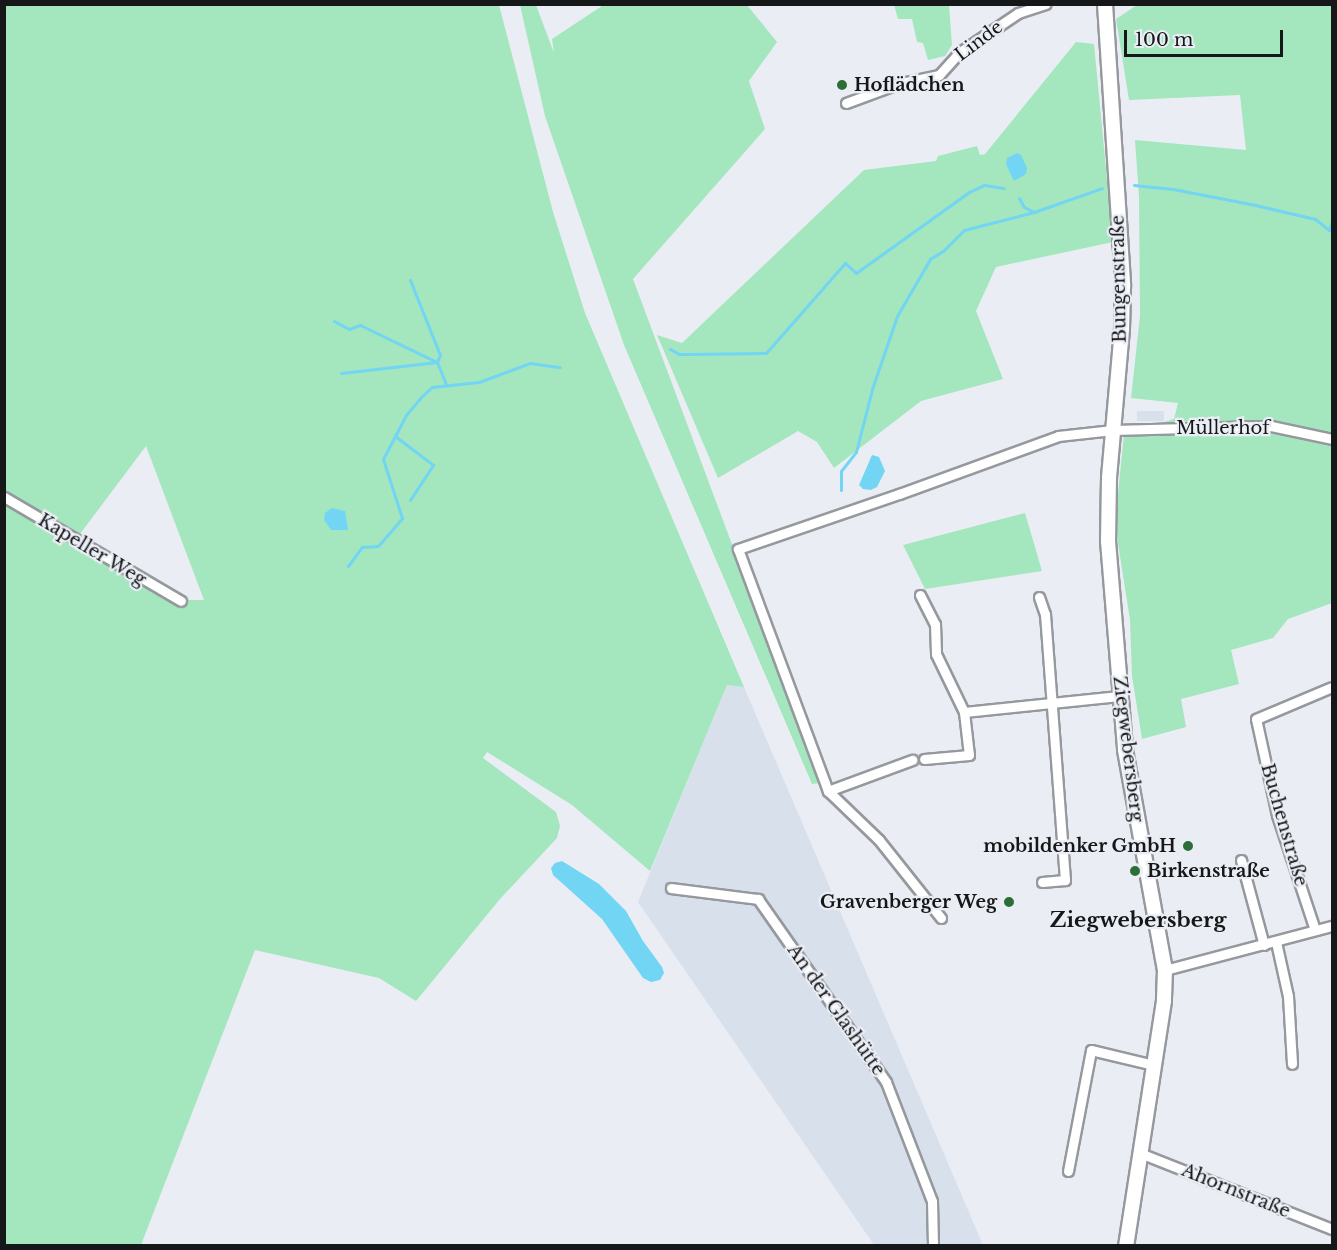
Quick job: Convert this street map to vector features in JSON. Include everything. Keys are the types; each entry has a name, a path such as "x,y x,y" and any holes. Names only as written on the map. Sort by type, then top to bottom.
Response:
{"main road":[{"name":"Bungenstraße","path":"1105,4 1123,286 1122,329 1113,430"},
{"name":"Ziegwebersberg","path":"1113,430 1108,541 1117,636 1119,696 1125,750 1165,970 1164,1001 1125,1245"},
{"path":"1119,1245 1129,1219"}],"street":[{"name":"Linde","path":"846,103 897,84 939,75 960,52 1018,13 1046,4"},
{"name":"Müllerhof","path":"1113,430 1271,426 1332,439"},
{"path":"942,918 879,840 828,791 738,549 1058,436 1113,430"},
{"name":"Kapeller Weg","path":"4,497 181,601"},
{"path":"920,595 935,624 936,654 964,712 969,755 924,759"},
{"path":"1039,597 1045,614 1065,880 1042,882"},
{"name":"Buchenstraße","path":"1316,930 1277,815 1256,719 1332,687"},
{"path":"964,712 1119,696"},
{"path":"828,791 912,760"},
{"path":"1241,860 1264,945"},
{"name":"An der Glashütte","path":"671,888 758,898 886,1082 932,1201 933,1245"},
{"path":"1165,970 1332,926"},
{"path":"1276,942 1287,996 1292,1064"},
{"path":"1068,1171 1091,1050 1154,1065"},
{"name":"Ahornstraße","path":"1140,1153 1332,1229"}],"shaded area":[{"path":"1137,411 1164,411 1164,421 1137,421"},
{"path":"727,685 744,687 983,1245 874,1245 638,902"}],"green space":[{"path":"605,4 747,5 777,42 749,81 765,129 633,279 821,783 812,784 624,345 545,116 520,5 536,5 554,53 552,39"},
{"path":"5,5 499,5 553,212 585,313 744,687 727,685 650,871 572,805 487,752 483,758 556,812 560,826 557,838 500,899 416,1001 379,978 255,950 141,1245 5,1246","holes":["146,446 204,600 189,600 77,538"]},
{"path":"894,5 949,5 952,45 945,56 928,60 923,43 917,42 912,19 898,19"},
{"path":"1137,5 1332,5 1332,603 1288,619 1273,638 1231,650 1239,684 1181,699 1186,727 1142,739 1132,676 1130,620 1115,524 1124,434 1174,419 1178,403 1131,398 1140,316 1139,197 1135,140 1246,150 1240,95 1129,100 1116,19"},
{"path":"1076,42 1094,44 1113,242 996,267 976,311 1003,379 921,401 834,468 817,442 798,431 718,478 657,335 682,343 864,170 936,161 938,156 977,146 980,155 985,154"},
{"path":"1025,513 1042,571 925,589 903,545"}],"water":[{"path":"1017,153 1021,155 1027,168 1026,174 1014,181 1006,164 1007,158"},
{"path":"872,455 879,457 885,471 877,487 871,490 863,489 859,485"},
{"path":"332,508 345,511 348,530 331,530 324,520 325,513"},
{"path":"562,861 599,884 626,911 643,941 662,967 664,973 660,980 651,982 643,978 602,919 553,875 551,868 555,863"}],"waterway":[{"path":"670,349 679,354 766,353 845,263 856,273 969,192 984,185 1004,188"},
{"path":"1134,185 1173,189 1255,205 1315,219 1329,230 1332,221"},
{"path":"1019,198 1024,207 1034,212 1102,188"},
{"path":"841,490 841,471 856,452 872,389 897,316 930,259 943,251 964,230 1034,212"},
{"path":"341,373 437,362 440,355 410,280"},
{"path":"334,321 349,329 360,325 437,362 446,384"},
{"path":"348,566 362,547 378,546 402,518 383,459 406,415 421,397 432,387 479,382 530,363 560,367"},
{"path":"395,436 433,465 410,500"}],"place":[{"name":"Hoflädchen","path":"842,85"},
{"name":"mobildenker GmbH","path":"1188,846"},
{"name":"Birkenstraße","path":"1135,871"},
{"name":"Gravenberger Weg","path":"1009,902"}],"district":[{"name":"Ziegwebersberg","path":"1138,920"}]}
